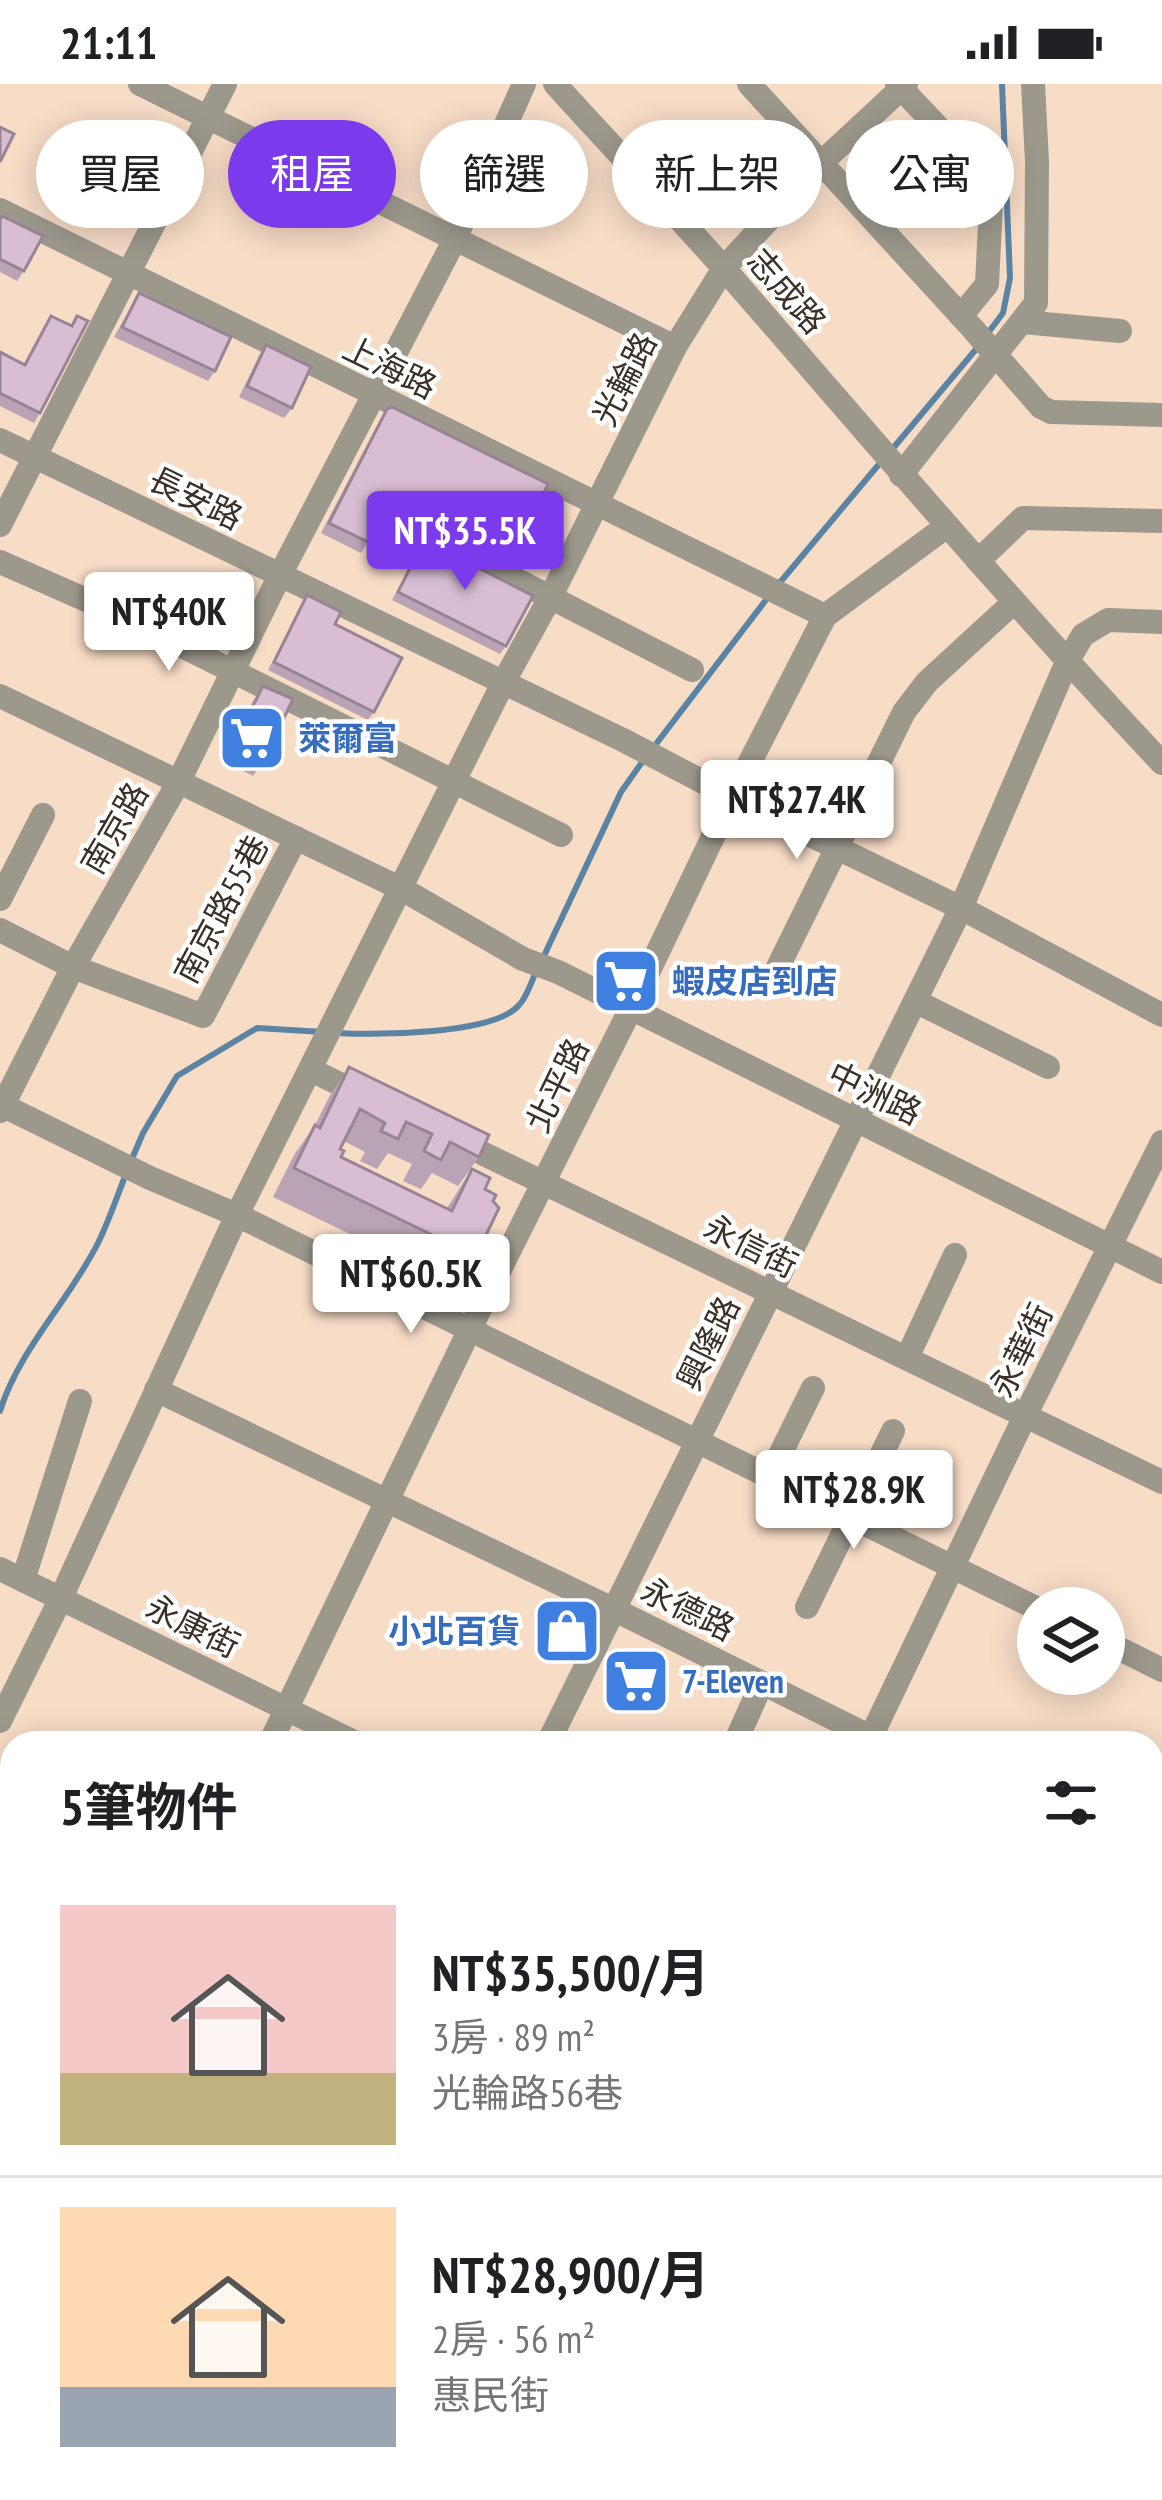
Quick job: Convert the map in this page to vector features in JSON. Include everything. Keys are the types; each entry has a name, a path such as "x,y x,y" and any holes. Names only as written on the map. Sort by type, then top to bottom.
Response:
{"street":[{"path":"140,84 676,347"},
{"path":"0,525 225,84"},
{"name":"南京路","path":"1,1107 234,674 280,575 455,238 524,84"},
{"name":"志成路","path":"555,84 724,268 898,472"},
{"path":"749,84 782,120"},
{"path":"1033,84 1036,303 898,472 1162,763"},
{"path":"902,86 992,184 987,284 967,322"},
{"name":"光輪路","path":"822,162 902,86"},
{"path":"822,164 1041,407 1051,412 1162,415"},
{"name":"上海路","path":"0,210 825,616"},
{"name":"光輪路","path":"313,1065 676,347 724,268 761,228"},
{"path":"1023,322 1120,331"},
{"name":"長安路","path":"0,440 732,797"},
{"path":"978,561 1023,518 1162,521"},
{"path":"402,521 692,670"},
{"name":"北平路","path":"276,1731 825,616 946,526"},
{"path":"0,562 100,606"},
{"path":"775,973 904,712 927,682 1014,602"},
{"path":"1067,662 1083,634 1108,620 1162,622"},
{"path":"132,621 561,836"},
{"name":"興隆路","path":"554,1731 961,908 1067,662"},
{"path":"0,696 402,889"},
{"path":"732,797 961,908 1160,1012"},
{"path":"0,899 43,815"},
{"name":"南京路55巷","path":"73,967 203,1016 296,838"},
{"name":"中洲路","path":"402,889 523,959 558,972 1162,1272"},
{"path":"0,930 73,967"},
{"path":"915,1001 1048,1067"},
{"path":"0,1721 237,1215 313,1065 396,1111"},
{"path":"1,1107 237,1215 1017,1598"},
{"name":"永信街","path":"438,1132 1162,1482"},
{"name":"永華街","path":"878,1731 952,1566 1162,1142"},
{"path":"907,1358 955,1255"},
{"path":"769,1477 812,1388"},
{"name":"永德路","path":"156,1390 615,1610 855,1731"},
{"path":"11,1574 80,1401"},
{"path":"808,1607 893,1431"},
{"name":"永康街","path":"11,1574 332,1731"},
{"path":"1125,1652 1162,1670"},
{"path":"740,1731 762,1683"}],"building":[{"path":"0,127 14,134 0,162"},
{"path":"2,216 43,236 24,271 0,259"},
{"path":"139,293 231,337 215,371 122,327"},
{"path":"51,316 72,326 77,316 88,321 40,413 0,393 0,352 25,365"},
{"path":"266,345 311,367 292,408 247,386"},
{"path":"392,407 548,484 518,548 416,495 400,497 388,520 381,516 368,542 329,523"},
{"path":"424,540 533,596 506,646 398,592"},
{"path":"307,595 341,612 335,624 402,658 374,712 274,662"},
{"name":"萊爾富","path":"263,686 293,699 264,760 233,745"},
{"path":"349,1067 489,1135 479,1157 450,1142 441,1160 424,1151 432,1134 406,1122 398,1139 381,1131 385,1123 360,1109 340,1149 344,1151 341,1157 452,1211 472,1169 490,1178 485,1189 496,1195 493,1201 499,1208 476,1256 294,1168 315,1125 320,1128"}],"waterway":[{"path":"988,333 1003,313 1010,278 1002,84"},
{"path":"889,453 977,348"},
{"path":"777,586 880,463"},
{"path":"653,748 769,596"},
{"path":"542,960 621,792 645,758"},
{"path":"336,1033 433,1031 485,1022 519,1005 536,972"},
{"path":"131,1161 177,1076 257,1028 323,1032"},
{"path":"0,1411 32,1345 98,1243 126,1174"}],"place":[{"name":"萊爾富","path":"252,738"},
{"name":"蝦皮店到店","path":"626,981"},
{"name":"小北百貨","path":"567,1631"},
{"name":"7-Eleven","path":"636,1681"}]}
